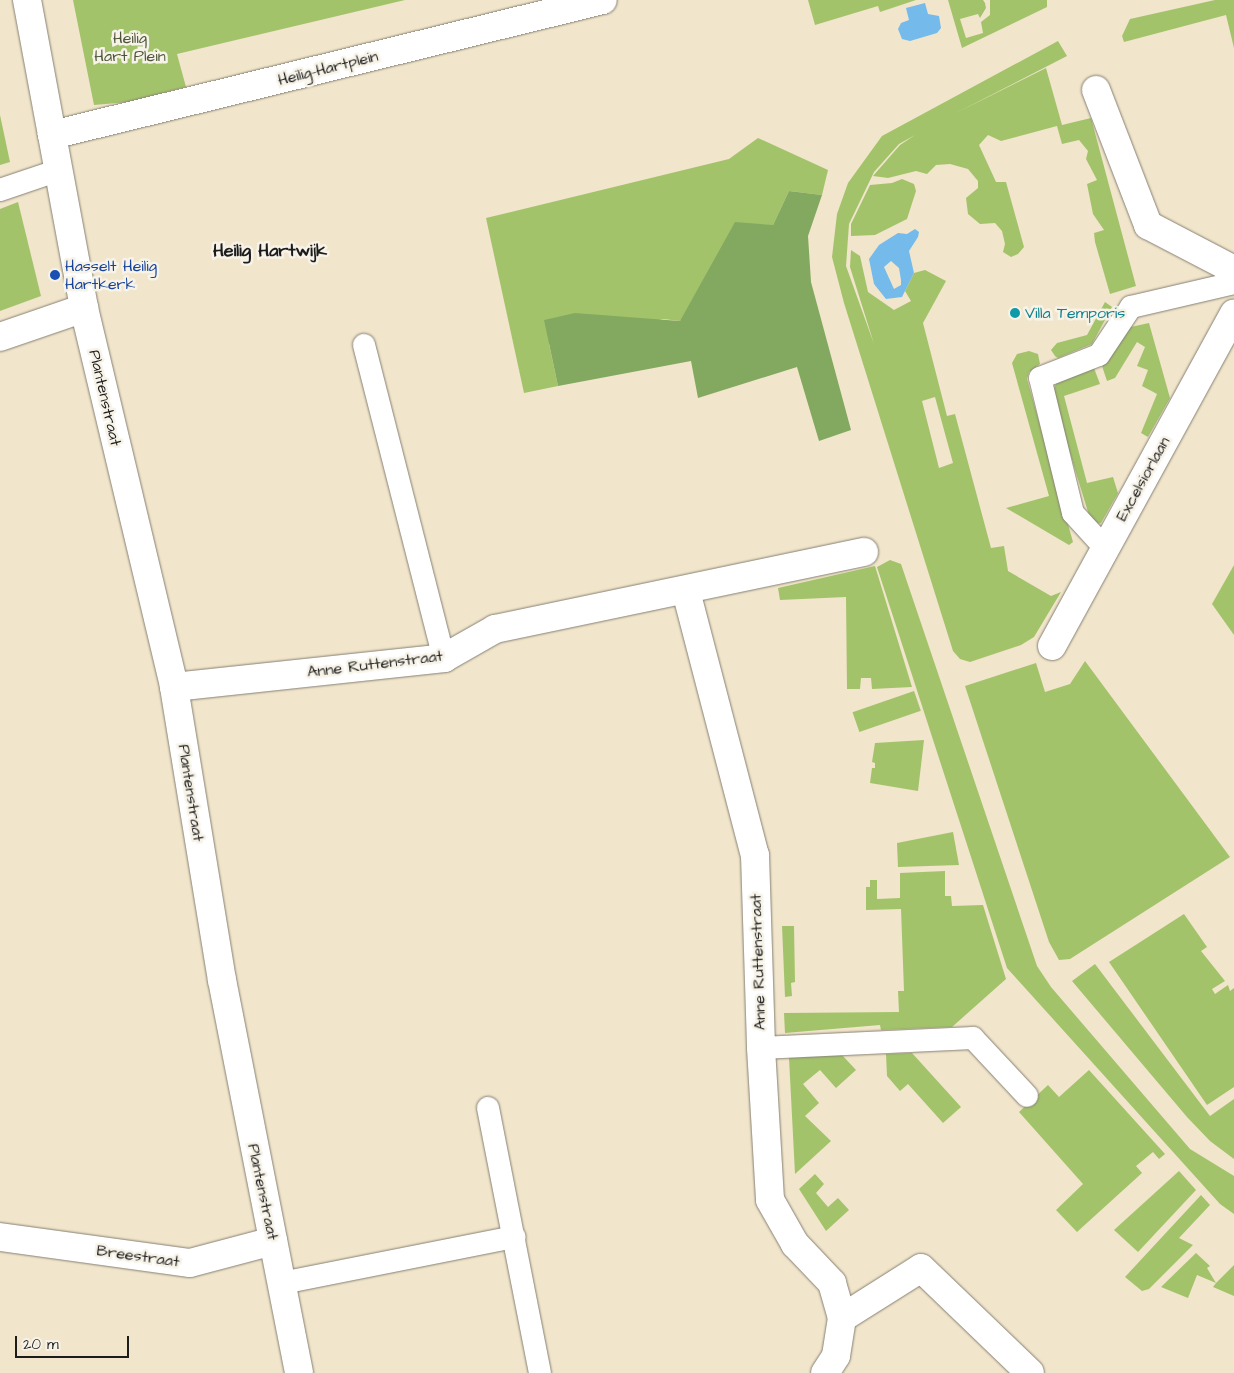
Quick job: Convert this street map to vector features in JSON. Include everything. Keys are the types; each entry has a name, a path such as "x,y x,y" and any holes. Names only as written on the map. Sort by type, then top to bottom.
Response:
{"street":[{"name":"Plantenstraat","path":"27,0 84,308 174,687 223,989 299,1373"},
{"name":"Heilig-Hartplein","path":"52,135 603,0"},
{"path":"1096,90 1148,225 1234,270"},
{"path":"0,337 84,308"},
{"name":"Excelsiorlaan","path":"1052,646 1234,313"},
{"name":"Anne Ruttenstraat","path":"174,687 444,658 495,629 686,591 864,552"},
{"name":"Anne Ruttenstraat","path":"686,591 754,855 760,1048 770,1200 796,1244 832,1283 842,1318 836,1356 825,1373"},
{"name":"Breestraat","path":"0,1237 190,1263 273,1241"},
{"path":"842,1318 921,1268 1030,1373"}],"lane":[{"path":"0,190 59,170"},
{"path":"1106,548 1073,513 1040,378 1100,355 1131,307 1234,283"},
{"path":"364,345 444,658"},
{"path":"760,1048 973,1038 1027,1096"},
{"path":"488,1108 540,1373"},
{"path":"282,1282 514,1237"}],"green space":[{"name":"Heilig Hart Plein","path":"73,0 405,0 177,54 186,87 129,102 94,105"},
{"path":"808,0 916,0 880,12 878,6 815,25"},
{"path":"948,0 983,0 985,3 986,8 980,18 978,14 960,19 966,38 983,33 981,22 990,15 990,0 1047,0 1047,7 962,48"},
{"path":"1215,0 1234,0 1234,48 1226,15 1124,42 1122,36 1130,19"},
{"path":"1058,41 1067,56 954,114 1046,68 1062,125 1091,118 1136,286 1110,294 1095,242 1094,233 1104,230 1093,214 1087,184 1097,180 1086,159 1088,151 1079,140 1062,144 1057,126 1001,141 988,135 979,145 996,182 1006,182 1024,247 1018,254 1011,257 1003,252 1005,244 1002,231 995,223 980,224 968,214 966,198 978,188 978,181 968,169 950,164 936,165 927,174 916,171 888,178 873,176 900,145 915,135 899,144 874,172 849,224 846,266 874,344 850,267 851,250 860,256 868,292 894,310 911,301 905,291 914,273 925,270 946,281 923,323 947,416 955,414 991,548 1004,546 1008,571 1051,596 1061,592 1034,637 1021,645 970,662 960,659 953,651 844,303 832,257 837,214 848,183 882,136","holes":["935,397 953,463 939,468 922,401"]},
{"path":"0,115 10,162 0,165"},
{"path":"758,138 828,170 822,195 789,191 773,225 680,321 663,319 549,344 558,386 524,393 486,218 729,159"},
{"path":"902,179 914,184 916,191 907,219 875,235 851,236 851,224 870,185 892,183"},
{"path":"789,191 822,195 808,236 811,282 851,430 819,441 797,367 698,398 691,361 558,386 544,320 575,313 680,321 735,222 773,225"},
{"path":"18,202 41,296 0,311 0,209"},
{"path":"1105,302 1112,307 1092,344 1058,358 1055,356 1051,350 1057,343 1087,335"},
{"path":"1149,323 1170,398 1148,437 1141,433 1157,394 1142,386 1148,370 1137,366 1145,347 1137,342 1115,378 1107,381 1102,366 1126,328"},
{"path":"1029,351 1038,354 1040,364 1029,372 1027,379 1073,542 1069,545 1006,508 1049,496 1012,363 1017,354"},
{"path":"1094,368 1100,384 1064,396 1087,483 1113,477 1118,493 1101,523 1092,525 1052,394 1057,381"},
{"path":"890,560 901,564 1037,966 1051,987 1190,1149 1234,1176 1234,1214 1220,1204 1007,968 877,567"},
{"path":"1234,565 1234,635 1212,604"},
{"path":"875,566 912,687 872,689 871,678 861,678 860,689 847,689 846,597 780,600 778,588"},
{"path":"1085,661 1230,857 1070,959 1059,960 1049,942 965,686 1036,663 1045,692 1070,684"},
{"path":"914,691 921,711 859,732 853,712"},
{"path":"924,740 918,791 870,783 872,768 875,768 875,763 872,762 875,743"},
{"path":"953,832 959,865 898,867 897,843"},
{"path":"945,871 945,896 951,896 952,906 983,905 1006,979 952,1027 881,1030 880,1025 785,1033 784,1013 899,1012 898,991 904,991 901,909 866,910 866,887 870,887 870,880 877,880 877,899 900,898 900,873"},
{"path":"1184,914 1207,947 1201,951 1225,981 1212,989 1215,994 1228,985 1230,991 1234,988 1234,1087 1207,1105 1109,962"},
{"path":"782,926 794,926 795,982 791,983 792,996 785,997"},
{"path":"1095,964 1210,1116 1234,1099 1234,1159 1210,1141 1187,1117 1072,981"},
{"path":"912,1053 961,1107 943,1123 908,1084 900,1091 887,1076 886,1054"},
{"path":"842,1055 856,1070 836,1088 820,1070 803,1084 819,1103 805,1116 831,1141 795,1174 789,1058"},
{"path":"1089,1070 1165,1154 1159,1159 1153,1152 1136,1166 1142,1173 1077,1232 1056,1210 1083,1184 1019,1112 1048,1085 1059,1097"},
{"path":"1179,1171 1196,1190 1138,1252 1114,1230"},
{"path":"815,1174 824,1184 816,1193 828,1207 838,1198 849,1210 826,1231 799,1189"},
{"path":"1201,1195 1210,1205 1179,1238 1193,1245 1149,1289 1142,1291 1125,1277"},
{"path":"1196,1253 1210,1266 1207,1268 1216,1283 1197,1275 1188,1298 1161,1287"},
{"path":"1234,1265 1234,1296 1213,1287"}],"water":[{"path":"925,3 928,14 939,16 941,28 937,33 910,41 902,39 898,29 901,23 909,20 906,8"},
{"path":"915,229 919,232 909,251 914,273 902,297 886,299 874,284 869,259 879,245 898,233 907,234","holes":["891,261 899,268 901,285 894,289 884,267"]}],"place":[{"name":"Hasselt Heilig Hartkerk","path":"55,275"},
{"name":"Villa Temporis","path":"1015,313"}],"district":[{"name":"Heilig Hartwijk","path":"270,251"}]}
